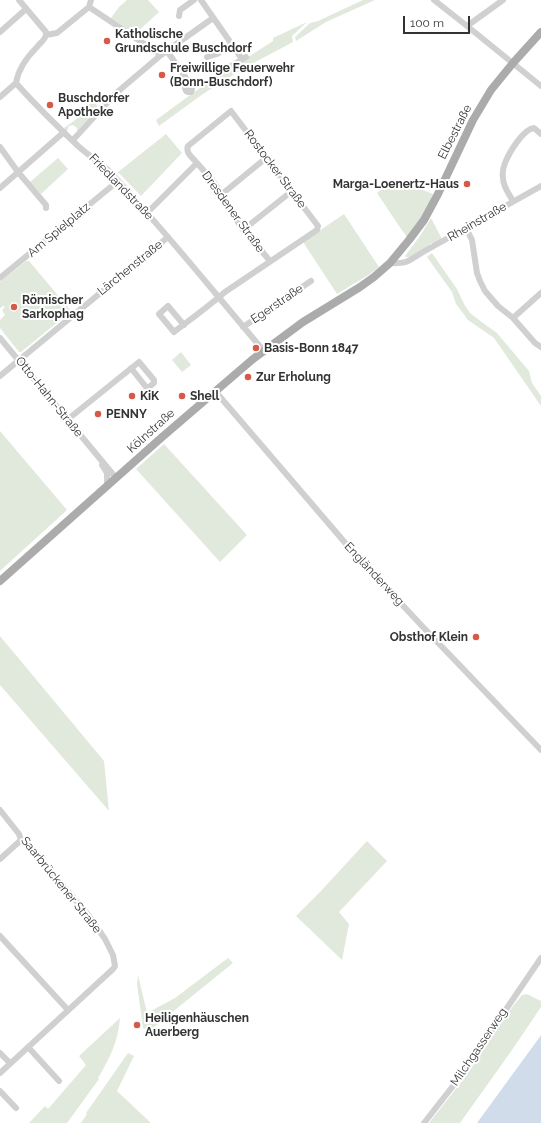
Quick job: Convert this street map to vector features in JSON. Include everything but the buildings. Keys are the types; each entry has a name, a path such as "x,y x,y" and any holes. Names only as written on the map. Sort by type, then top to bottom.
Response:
{"main road":[{"name":"Elbestraße","path":"346,295 360,288 390,263 424,220 474,120 491,90 541,32"},
{"name":"Kölnstraße","path":"0,581 263,350 303,322 346,295"}],"street":[{"path":"19,0 46,32 46,35"},
{"path":"46,35 57,33 89,7 91,0"},
{"path":"179,16 180,10 194,0"},
{"path":"201,0 232,44 244,58 224,71"},
{"path":"434,0 541,86"},
{"path":"467,26 503,0"},
{"path":"89,7 161,55"},
{"path":"0,32 26,9"},
{"path":"73,140 115,94 161,55 214,18"},
{"path":"0,97 16,84 17,76 24,63 46,35"},
{"path":"207,57 216,54 232,44"},
{"path":"167,51 188,81 189,85"},
{"name":"Friedlandstraße","path":"16,84 32,102 100,163 148,213 263,350"},
{"name":"Rostocker Straße","path":"231,111 318,225 318,228 270,261"},
{"name":"Dresdener Straße","path":"231,111 188,146 187,152 212,180 243,230 270,261"},
{"path":"513,201 504,186 503,172 505,164 513,148 530,128 534,128 541,134"},
{"path":"0,188 64,132"},
{"path":"0,147 18,172 46,205 46,208"},
{"path":"222,194 266,158"},
{"path":"148,213 197,164"},
{"name":"Am Spielplatz","path":"0,278 118,181"},
{"name":"Rheinstraße","path":"390,263 408,262 541,186"},
{"path":"243,230 292,191"},
{"path":"466,228 472,240 480,281 485,291 493,301 513,318 535,343 541,347"},
{"name":"Lärchenstraße","path":"0,376 168,238"},
{"path":"396,256 406,260 413,258"},
{"path":"184,325 225,292 270,261"},
{"name":"Egerstraße","path":"243,327 311,281"},
{"path":"513,318 541,293"},
{"name":"Otto-Hahn-Straße","path":"0,338 116,478"},
{"path":"67,420 131,368"},
{"name":"Engländerweg","path":"215,391 353,552 541,750"},
{"name":"Otto-Hahn-Straße","path":"98,456 107,474 107,486"},
{"name":"Saarbrückener Straße","path":"0,810 20,834 21,840 26,842 89,916 105,939 115,966 0,1073"},
{"path":"0,859 21,840"},
{"path":"0,936 68,1010"},
{"name":"Milchgasserweg","path":"424,1123 460,1077 541,958"},
{"path":"28,1047 59,1081"},
{"path":"0,1053 10,1063"},
{"path":"0,1091 16,1108"}],"shaded area":[{"path":"127,0 148,0 159,12 135,34 111,18 119,7"},
{"path":"363,0 375,0 326,22 296,41 295,37 310,23 318,21"},
{"path":"307,22 292,36 293,42 244,68 203,94 159,126 156,120 197,90 273,41 273,38"},
{"path":"91,102 97,105 97,109 77,131 77,128 73,125 69,126 67,131 64,128 81,114 83,115 89,108 86,105"},
{"path":"166,134 182,153 141,196 118,172"},
{"path":"58,158 68,169 41,194 30,182"},
{"path":"395,179 433,194 422,218 407,237 377,193"},
{"path":"344,214 379,267 337,294 303,242"},
{"path":"431,218 442,239 433,244 432,243 429,245 430,246 410,257 406,257 405,256"},
{"path":"432,253 457,289 470,313 497,333 529,371 532,383 541,396 541,406 494,338 468,320 456,304 452,292 427,257"},
{"path":"26,261 29,261 71,311 21,352 19,352 0,328 0,320 5,315 2,310 5,307 3,306 0,308 0,282"},
{"path":"181,352 191,365 182,372 172,360"},
{"path":"0,431 67,510 0,571"},
{"path":"164,444 247,535 220,562 136,469"},
{"path":"0,636 104,761 109,811 0,685"},
{"path":"367,841 387,861 339,912 349,924 342,960 296,916"},
{"path":"228,958 233,963 149,1031 143,1028 137,984 138,975 147,1013 175,998"},
{"path":"527,994 541,1001 541,1007 460,1123 429,1123 462,1081 513,1006 522,995"},
{"path":"120,1018 117,1035 110,1057 98,1078 99,1079 67,1123 29,1123 45,1106 48,1109 86,1065 79,1056"},
{"path":"128,1053 134,1056 117,1091 151,1123 81,1123 87,1114 86,1113"}],"water":[{"path":"541,1035 541,1123 477,1123 539,1038"}],"place":[{"name":"Katholische Grundschule Buschdorf","path":"107,41"},
{"name":"Freiwillige Feuerwehr (Bonn-Buschdorf)","path":"162,75"},
{"name":"Buschdorfer Apotheke","path":"50,105"},
{"name":"Marga-Loenertz-Haus","path":"467,184"},
{"name":"Römischer Sarkophag","path":"14,307"},
{"name":"Basis-Bonn 1847","path":"256,348"},
{"name":"Zur Erholung","path":"248,377"},
{"name":"KiK","path":"132,396"},
{"name":"Shell","path":"182,396"},
{"name":"PENNY","path":"98,414"},
{"name":"Obsthof Klein","path":"476,637"},
{"name":"Heiligenhäuschen Auerberg","path":"137,1025"}]}
